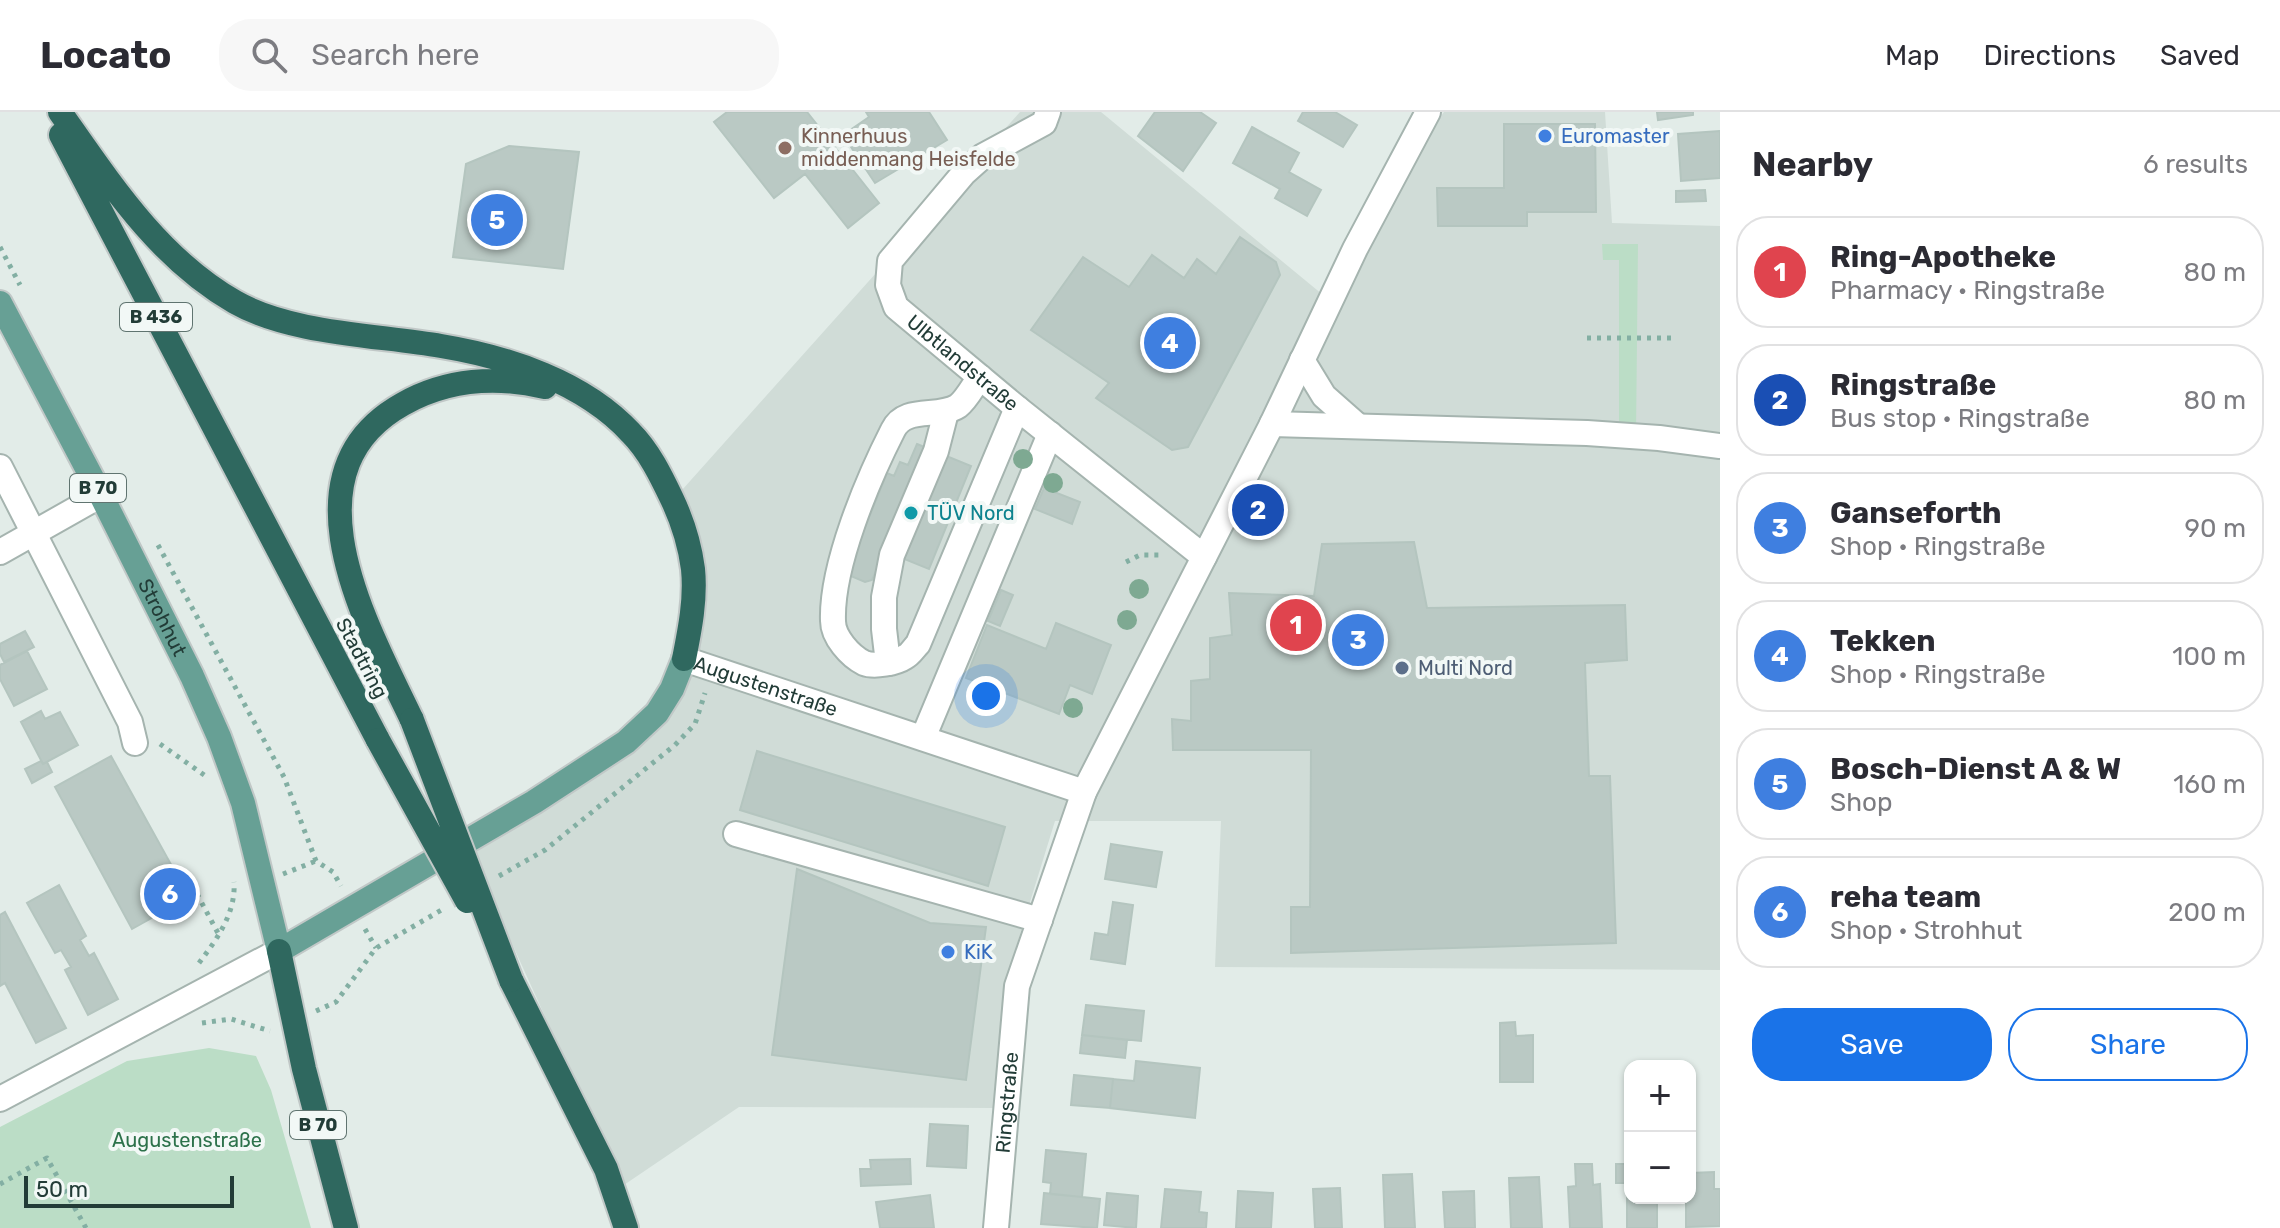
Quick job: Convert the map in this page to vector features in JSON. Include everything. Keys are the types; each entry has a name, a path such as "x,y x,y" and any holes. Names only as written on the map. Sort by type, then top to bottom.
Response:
{"highway":[{"name":"Stadtring","path":"49,112 378,740 511,980 606,1169 626,1228"},
{"path":"60,112 123,202 181,265 236,303 315,328 445,347 512,363 583,395 632,433 660,472 680,517 693,567 693,600 684,659"},
{"path":"511,980 412,720 371,633 352,580 340,526 340,489 346,463 360,439 381,416 414,397 446,386 486,379 529,383 583,395"},
{"name":"B 70","path":"279,951 304,1069 346,1228"},
{"path":"606,1169 619,1228"}],"main road":[{"name":"Strohhut","path":"0,303 101,495 192,676 219,737 243,803 279,951"},
{"name":"Augustenstraße","path":"279,951 534,802 626,742 657,713 672,689 684,659"}],"street":[{"name":"Ulbtlandstraße","path":"1048,112 1044,123 983,156 964,173 890,261 888,285 896,307 1204,557"},
{"name":"Ringstraße","path":"996,1228 1017,986 1084,792 1272,424 1355,249 1428,112"},
{"path":"1302,360 1324,396 1358,426"},
{"path":"888,663 884,597 942,454 953,408 980,377"},
{"path":"953,408 911,415 894,426 852,525 837,583 832,624 849,654 867,665 905,657 918,644 1017,408"},
{"path":"1272,424 1587,433 1720,446"},
{"path":"923,738 1050,434"},
{"path":"0,467 132,732"},
{"path":"0,552 101,495"},
{"name":"Augustenstraße","path":"684,659 1084,792"},
{"path":"736,834 1040,920"},
{"name":"Augustenstraße","path":"0,1099 279,951"}],"path":[{"path":"1587,338 1672,338"},
{"path":"1126,562 1140,555"},
{"path":"493,880 545,850 675,745 695,724 713,668"},
{"path":"132,732 215,783"},
{"path":"316,861 333,872"},
{"path":"197,894 219,935"},
{"path":"200,962 219,935 234,895"},
{"path":"336,1002 376,948 454,903"},
{"path":"231,1019 271,1031"},
{"path":"0,1184 47,1158 86,1228"}],"shaded area":[{"path":"1020,112 1101,112 1334,304 1429,133 1444,112 1605,112 1612,223 1720,226 1720,970 1215,967 1221,821 1055,821 1004,986 993,1108 739,1107 618,1189 591,1118 466,842 657,715 694,602 674,499"}],"green space":[{"path":"1602,244 1638,244 1636,436 1619,436 1619,260 1603,260"},
{"name":"Augustenstraße","path":"209,1048 256,1056 271,1090 311,1228 0,1228 0,1127 127,1061"}],"building":[{"name":"Kinnerhuus middenmang Heisfelde","path":"727,112 807,112 879,203 848,228 805,174 774,198 714,122"},
{"path":"866,112 929,112 947,140 875,183 843,135 869,117"},
{"path":"1155,112 1200,112 1216,123 1183,171 1138,136"},
{"path":"1303,112 1335,112 1357,125 1343,147 1298,121"},
{"path":"1657,112 1693,112 1693,115 1658,120"},
{"path":"1504,124 1595,124 1596,212 1527,212 1527,226 1438,226 1437,188 1504,188"},
{"path":"1252,127 1299,153 1289,172 1321,190 1307,216 1275,198 1280,189 1233,163"},
{"path":"1720,131 1720,178 1681,181 1678,134"},
{"path":"509,146 579,152 563,269 453,257 466,164"},
{"path":"1705,190 1706,201 1676,202 1676,191"},
{"path":"1240,237 1276,262 1280,275 1188,447 1172,450 1096,398 1109,383 1031,330 1083,257 1129,287 1152,255 1184,278 1197,259 1216,274"},
{"name":"TÜV Nord","path":"917,444 971,466 929,569 885,551 872,580 865,582 846,574 887,473 894,476 900,462 908,465"},
{"path":"1044,488 1080,502 1072,524 1035,509"},
{"path":"1414,542 1427,608 1625,605 1627,660 1585,663 1589,776 1610,776 1616,943 1291,953 1291,907 1310,907 1311,750 1173,750 1172,719 1191,721 1191,681 1210,679 1210,638 1232,635 1229,593 1314,596 1322,544"},
{"path":"1001,590 1013,595 1000,626 988,621"},
{"path":"1056,623 1111,645 1092,694 1070,685 1059,714 966,678 987,625 1046,649"},
{"path":"25,631 34,647 4,662 0,644"},
{"path":"27,651 47,689 14,706 0,679 0,665"},
{"path":"41,711 45,719 60,712 78,745 43,764 21,722"},
{"path":"757,751 1005,827 988,886 740,810"},
{"path":"111,756 189,897 132,929 55,787"},
{"path":"41,761 43,764 47,762 52,772 32,783 25,769"},
{"path":"1111,844 1162,852 1156,887 1105,879"},
{"path":"797,869 930,923 986,927 966,1080 772,1055"},
{"path":"59,885 86,936 80,940 89,956 94,953 118,999 88,1015 65,970 71,967 61,950 55,953 27,903"},
{"path":"1113,902 1133,905 1125,964 1091,959 1095,933 1108,935"},
{"path":"5,912 66,1028 36,1043 5,983 0,986 0,915"},
{"path":"1086,1005 1144,1011 1141,1041 1082,1035"},
{"path":"1515,1022 1516,1036 1533,1035 1533,1082 1500,1082 1500,1023"},
{"path":"1082,1035 1127,1040 1125,1058 1080,1053"},
{"path":"1136,1061 1200,1068 1195,1118 1110,1108 1113,1079 1134,1081"},
{"path":"1074,1075 1113,1079 1110,1108 1071,1105"},
{"path":"930,1124 968,1126 966,1168 927,1166"},
{"path":"1046,1150 1086,1154 1082,1197 1050,1194 1051,1183 1043,1182"},
{"path":"910,1159 911,1184 861,1186 860,1169 871,1169 870,1160"},
{"path":"1575,1164 1592,1164 1593,1185 1600,1184 1602,1228 1570,1228 1568,1187 1576,1186"},
{"path":"1616,1164 1624,1164 1624,1183 1616,1183"},
{"path":"1714,1172 1714,1189 1720,1189 1720,1226 1686,1227 1686,1204 1696,1204 1696,1173"},
{"path":"1412,1174 1415,1228 1385,1228 1383,1175"},
{"path":"1539,1177 1542,1228 1511,1228 1509,1178"},
{"path":"1340,1188 1342,1228 1315,1228 1313,1189"},
{"path":"1165,1189 1201,1192 1199,1212 1207,1213 1206,1228 1161,1228"},
{"path":"1238,1191 1273,1193 1271,1228 1236,1228"},
{"path":"1474,1191 1475,1228 1445,1228 1443,1192"},
{"path":"1044,1193 1100,1199 1097,1228 1041,1224"},
{"path":"1107,1193 1138,1196 1136,1228 1104,1225"},
{"path":"930,1195 934,1228 880,1228 876,1202"},
{"path":"1627,1204 1657,1204 1657,1228 1627,1228"}],"place":[{"name":"Euromaster","path":"1545,136"},
{"name":"Kinnerhuus middenmang Heisfelde","path":"785,148"},
{"name":"Bosch-Dienst A & W","path":"497,220"},
{"name":"Tekken","path":"1170,343"},
{"name":"Ringstraße","path":"1258,510"},
{"name":"TÜV Nord","path":"911,513"},
{"name":"Ring-Apotheke","path":"1296,625"},
{"name":"Ganseforth","path":"1358,640"},
{"name":"Multi Nord","path":"1402,668"},
{"name":"reha team","path":"170,894"},
{"name":"KiK","path":"948,952"}]}
